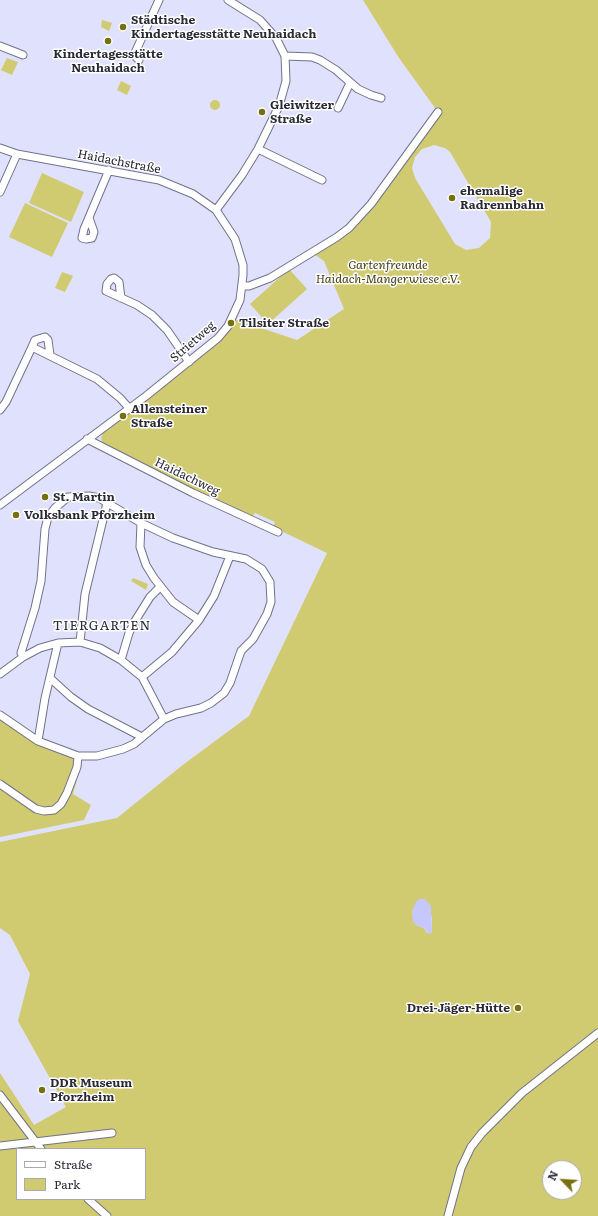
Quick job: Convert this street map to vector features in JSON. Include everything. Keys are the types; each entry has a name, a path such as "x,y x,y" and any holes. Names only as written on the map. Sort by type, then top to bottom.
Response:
{"street":[{"path":"139,60 134,55 159,0"},
{"path":"216,210 242,175 258,149 279,106 284,88 285,56 276,38 262,21 228,0"},
{"path":"0,46 23,54"},
{"path":"285,56 312,57 320,60 336,70 350,83 371,95 381,98"},
{"path":"338,108 350,83"},
{"path":"243,286 249,286 270,278 349,228 371,204 438,112"},
{"name":"Haidachstraße","path":"0,148 17,154 159,180 192,194 216,210 235,239 240,251 243,265 243,286"},
{"path":"258,149 322,180"},
{"path":"0,192 17,154"},
{"path":"89,218 109,170"},
{"name":"Strietweg","path":"0,505 129,408 216,340 228,326 240,300 243,286"},
{"path":"121,298 152,315 167,330 189,362"},
{"path":"0,410 6,402 35,340 45,337 48,340 50,354"},
{"path":"32,347 50,354 97,379 120,398 129,408"},
{"name":"Haidachweg","path":"87,439 192,493 278,532"},
{"path":"0,716 38,741 78,756 108,754 123,749 142,737 164,719 176,714 201,708 220,697 230,683 241,652 253,639 268,614 272,591 267,576 262,569 253,562 193,546 141,523 107,503 89,496 68,497 55,508 48,517 45,529 40,588 36,608 21,653 23,657"},
{"path":"80,642 84,594 107,503"},
{"path":"141,523 140,547 146,565 160,587 173,602 199,620"},
{"path":"142,677 172,652 199,620 214,596 230,556"},
{"path":"121,660 132,627 143,608 160,587"},
{"path":"0,674 23,657 40,648 58,643 80,642 100,648 121,660 142,677 164,719"},
{"path":"38,741 58,643"},
{"path":"50,678 71,697 88,709 142,737"},
{"path":"0,784 36,809 44,811 54,810 61,804 68,793 77,767 78,756"},
{"path":"448,1216 461,1168 471,1147 482,1133 522,1093 598,1032"},
{"path":"0,1095 40,1148"},
{"path":"0,1146 112,1133"},
{"path":"89,1200 107,1216"}],"green space":[{"name":"Gartenfreunde Haidach-Mangerwiese e.V.","path":"363,0 598,0 598,1216 0,1216 0,1073 34,1125 66,1107 18,1021 30,974 10,935 0,928 0,842 117,818 184,764 249,716 327,553 273,527 275,522 255,513 252,517 194,490 103,444 101,438 103,433 191,365 217,342 234,319 297,340 344,309 324,261 311,252 359,219 438,112 399,58","holes":["434,145 445,148 450,152 491,222 490,238 479,248 466,250 455,244 415,178 412,168 415,157 422,149","415,905 432,917 432,933 427,933 424,928 416,925 412,912"]},
{"path":"102,20 112,23 109,31 101,27"},
{"path":"7,58 18,62 12,75 1,70"},
{"path":"121,81 131,86 127,95 117,90"},
{"path":"213,100 217,100 219,101 219,109 213,110 210,107 210,103"},
{"path":"42,173 84,192 71,222 29,203"},
{"path":"25,203 68,223 52,257 9,237"},
{"path":"289,269 307,289 268,324 250,304"},
{"path":"62,272 73,276 65,292 55,288"},
{"path":"133,578 148,584 146,590 131,581"},
{"path":"0,719 34,742 52,751 82,761 73,794 91,805 84,820 0,837"}],"water":[{"path":"419,899 425,899 431,906 432,933 429,934 424,928 413,922 412,912 416,902"}],"place":[{"name":"Städtische Kindertagesstätte Neuhaidach","path":"123,27"},
{"name":"Kindertagesstätte Neuhaidach","path":"108,41"},
{"name":"Gleiwitzer Straße","path":"262,112"},
{"name":"ehemalige Radrennbahn","path":"452,198"},
{"name":"Tilsiter Straße","path":"231,323"},
{"name":"Allensteiner Straße","path":"123,416"},
{"name":"St. Martin","path":"45,497"},
{"name":"Volksbank Pforzheim","path":"16,515"},
{"name":"Drei-Jäger-Hütte","path":"518,1008"},
{"name":"DDR Museum Pforzheim","path":"42,1090"}],"district":[{"name":"TIERGARTEN","path":"102,626"}]}
